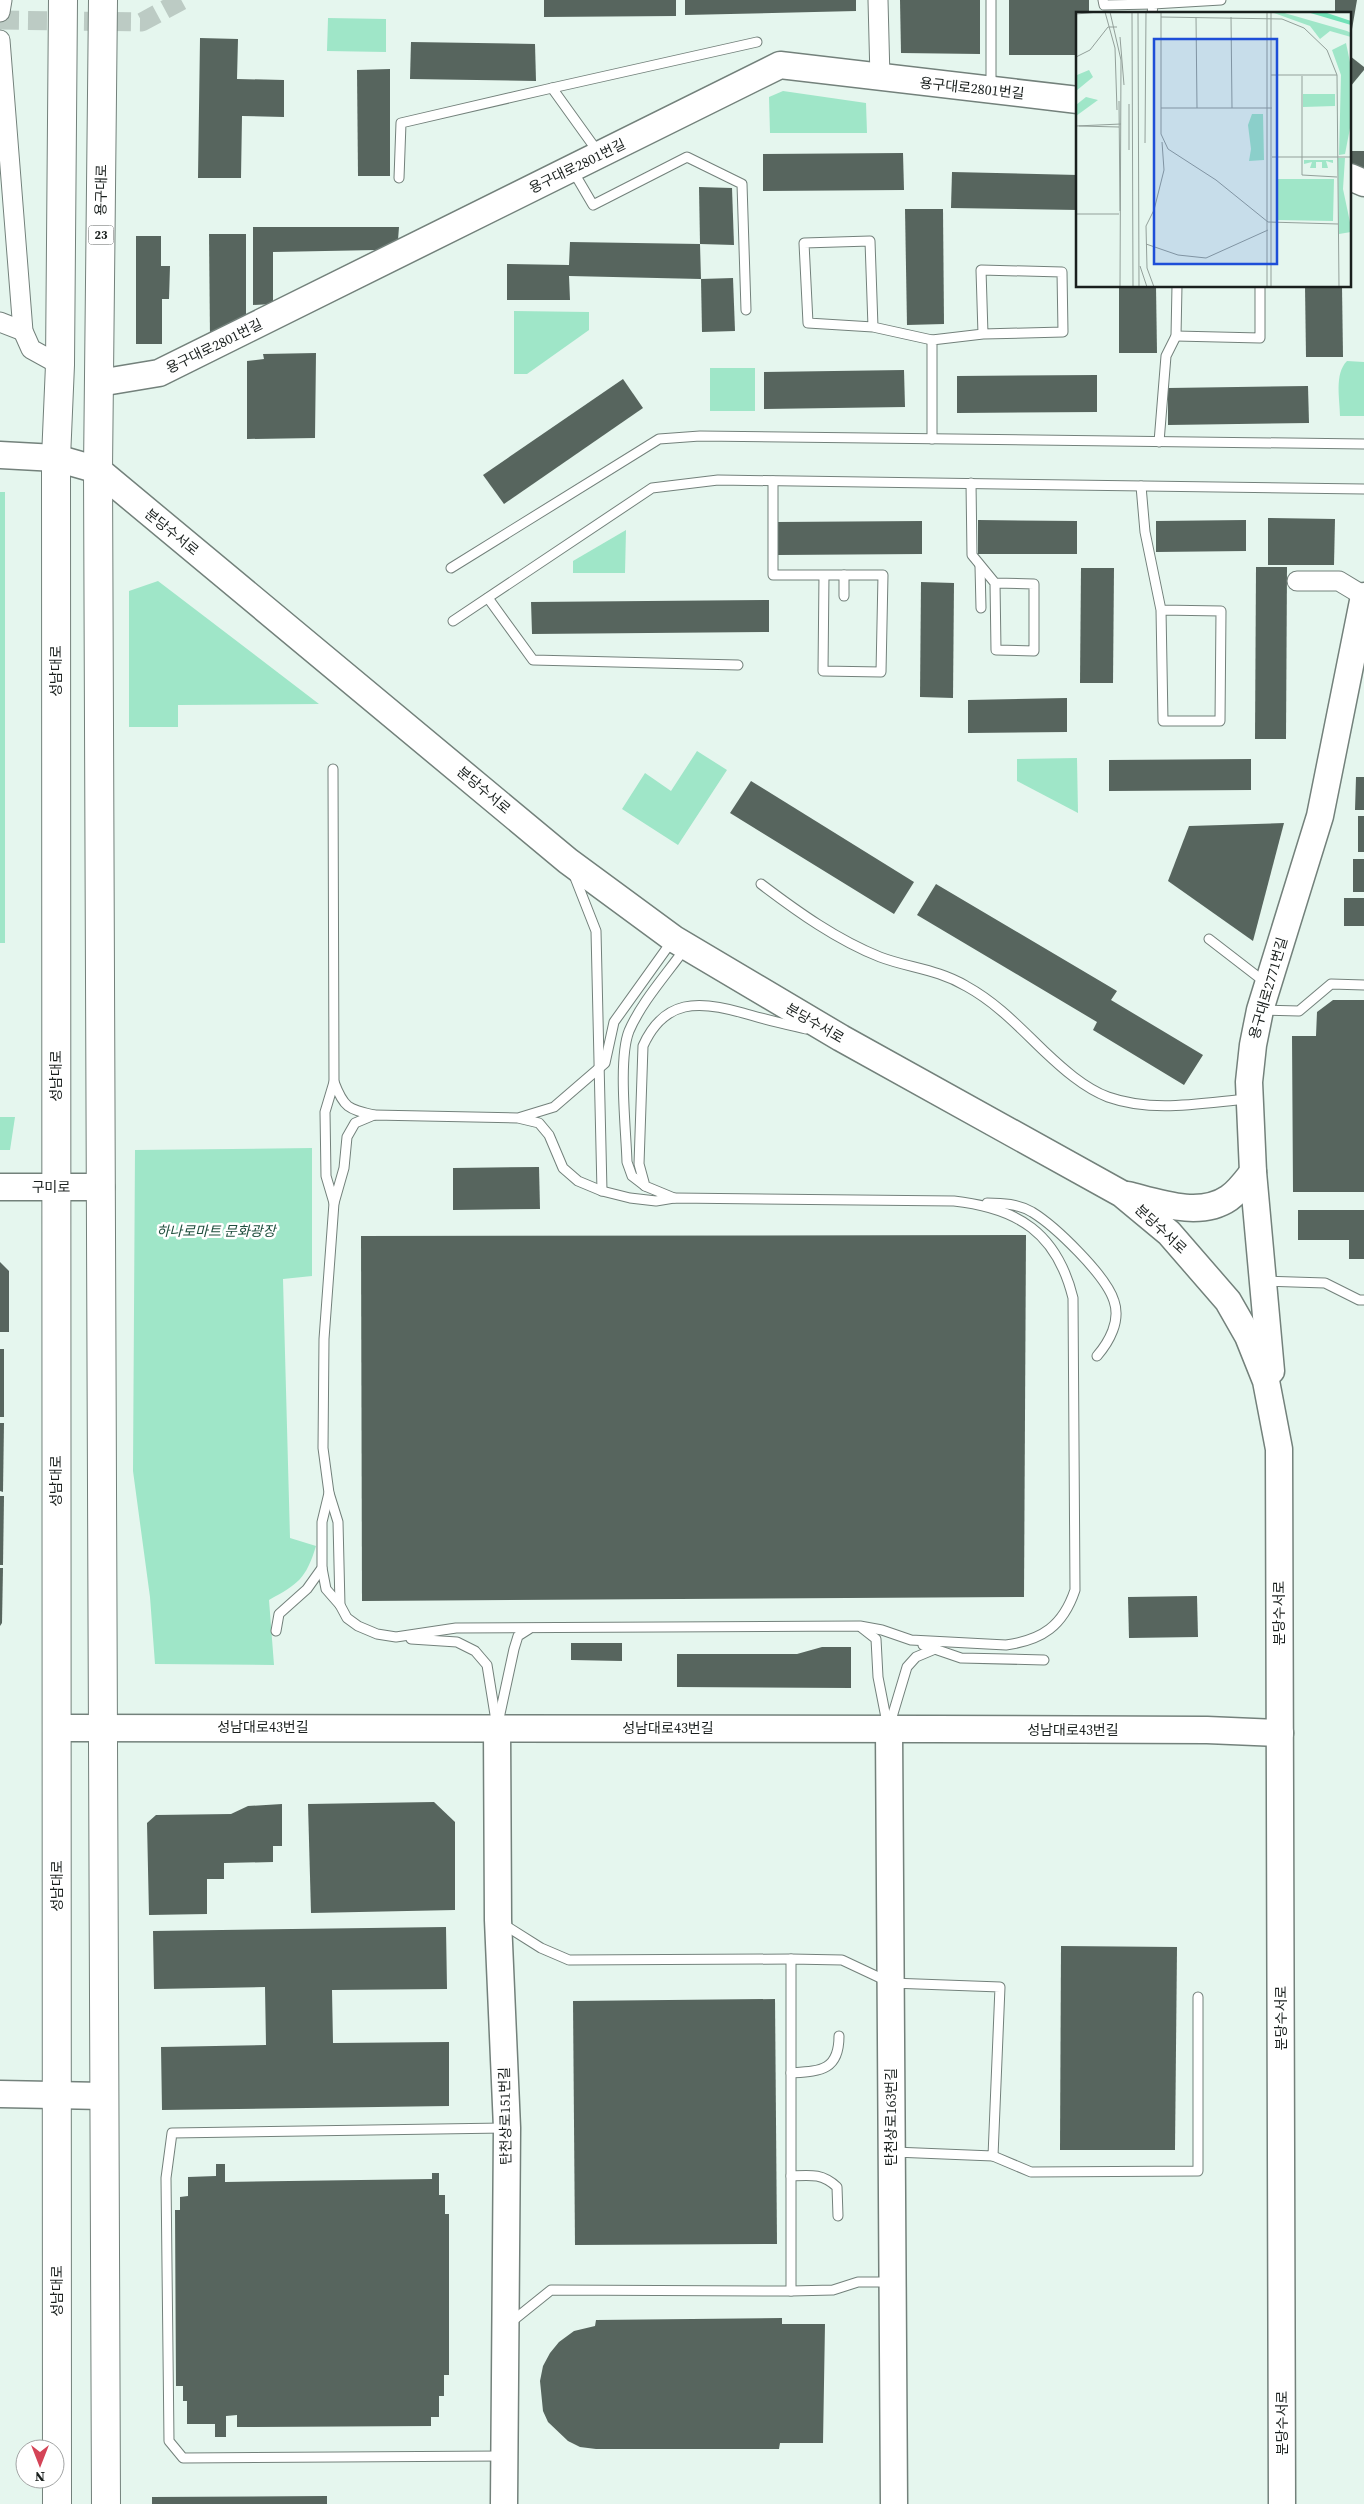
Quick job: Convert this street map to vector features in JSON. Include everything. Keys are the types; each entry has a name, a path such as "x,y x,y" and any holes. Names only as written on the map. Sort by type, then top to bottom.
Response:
{"main road":[{"path":"56,458 60,365 63,0"},
{"name":"용구대로","path":"98,470 103,0"},
{"name":"성남대로","path":"56,458 57,2504"},
{"path":"98,470 106,2504"}],"street":[{"path":"0,12 2,0"},
{"path":"878,0 880,78"},
{"path":"0,40 23,331 31,349 60,365"},
{"name":"용구대로2801번길","path":"99,383 160,373 780,65 1076,100"},
{"path":"1352,178 1364,183"},
{"path":"0,322 23,331"},
{"path":"0,455 56,458 98,470"},
{"name":"분당수서로","path":"98,470 568,861 680,943 840,1038 1122,1194 1169,1233 1228,1301 1248,1336 1266,1381 1279,1449 1282,2504"},
{"path":"1297,581 1339,581 1364,596"},
{"name":"용구대로2771번길","path":"1279,1449 1253,1172 1250,1099 1252,1045 1260,1010 1320,816 1351,681 1364,596"},
{"path":"1122,1194 1186,1208 1212,1205 1229,1198 1253,1172"},
{"name":"구미로","path":"0,1187 101,1187"},
{"name":"성남대로43번길","path":"57,1728 1207,1730 1280,1733"},
{"name":"탄천상로151번길","path":"497,1728 498,1920 507,2128 504,2504"},
{"name":"탄천상로163번길","path":"889,1730 894,2504"},
{"path":"0,2094 104,2096"}],"lane":[{"path":"991,0 991,90"},
{"path":"1103,0 1104,5 1153,9 1221,0"},
{"path":"399,178 401,122 757,42"},
{"path":"552,88 600,154"},
{"path":"572,168 593,205 687,157 742,184 746,310"},
{"path":"873,327 870,241 804,243 808,323 873,327 932,340 984,334 1062,332 1062,272 981,270 984,334"},
{"path":"1159,442 1166,356 1176,336 1177,288"},
{"path":"1176,336 1260,338 1260,288"},
{"path":"932,340 932,439"},
{"path":"451,568 659,439 700,436 1364,444"},
{"path":"453,621 652,488 718,480 773,480 1364,489"},
{"path":"773,480 773,575 883,576 881,672 823,671 824,576"},
{"path":"971,483 972,555 995,583 996,650 1034,651 1034,584 995,583"},
{"path":"1141,486 1145,532 1161,610 1163,721 1220,721 1221,611 1161,610"},
{"path":"980,566 981,608"},
{"path":"844,576 844,596"},
{"path":"488,598 533,660 738,665"},
{"path":"333,769 334,1082 325,1112 326,1176 334,1203"},
{"path":"568,861 596,931 602,1192"},
{"path":"761,884 820,925 856,947 882,958 936,972 992,1001 1059,1065 1084,1084 1108,1097 1138,1104 1164,1106 1250,1099"},
{"path":"1209,939 1268,985"},
{"path":"518,1118 554,1107 598,1072 605,1063 614,1022 680,943"},
{"path":"674,1198 645,1186 632,1176 627,1162 624,1050 636,1017 680,943"},
{"path":"1260,1010 1298,1011 1331,984 1364,985"},
{"path":"645,1186 639,1164 644,1046 649,1032 660,1019 671,1011 686,1006 724,1006 840,1038"},
{"path":"334,1082 341,1100 350,1109 374,1114 518,1118 539,1123 549,1134 563,1168 578,1181 602,1192 656,1201 674,1198 929,1199 978,1204 1006,1203 1031,1212 1058,1232 1106,1282 1115,1302 1115,1323 1109,1342 1097,1356"},
{"path":"340,1605 338,1522 329,1492 323,1448 324,1339 334,1203 344,1168 346,1136 355,1123 374,1114"},
{"path":"911,1640 1006,1645 1021,1643 1039,1636 1062,1618 1075,1590 1073,1298 1069,1280 1060,1260 1041,1234 1002,1210 978,1204"},
{"path":"1262,1281 1325,1283 1359,1300 1364,1300"},
{"path":"329,1492 322,1522 322,1568 326,1589 340,1605 347,1618 358,1626 377,1634 457,1642 474,1651 487,1665 497,1728"},
{"path":"276,1630 279,1614 307,1589 322,1568"},
{"path":"860,1626 876,1639 878,1677 889,1730"},
{"path":"396,1637 456,1628 860,1626 882,1630 961,1658 1044,1660"},
{"path":"497,1728 518,1636 530,1628"},
{"path":"889,1730 907,1667 916,1657 935,1649"},
{"path":"498,1920 541,1948 569,1960 842,1960 891,1983 1000,1988 993,2156"},
{"path":"791,1959 791,2291"},
{"path":"892,2152 993,2156 1030,2172 1198,2170 1198,1997"},
{"path":"791,2073 820,2071 831,2063 839,2051 839,2036"},
{"path":"504,2456 183,2458 169,2441 166,2178 172,2133 507,2128"},
{"path":"791,2176 811,2175 827,2178 837,2187 838,2216"},
{"path":"505,2328 551,2290 791,2291 833,2290 858,2282 892,2282"}],"green space":[{"path":"328,18 386,19 386,52 327,51"},
{"path":"783,91 866,103 867,133 770,133 769,97"},
{"path":"514,311 589,312 589,330 527,374 514,374"},
{"path":"1347,361 1364,362 1364,416 1340,416 1339,380 1340,373"},
{"path":"710,368 755,368 755,411 710,411"},
{"path":"0,492 5,492 5,943 0,943"},
{"path":"626,530 625,573 573,573 573,561"},
{"path":"158,581 319,704 178,705 178,727 129,727 129,591"},
{"path":"697,751 727,770 678,845 622,809 645,773 671,791"},
{"path":"1077,758 1078,813 1017,781 1017,759"},
{"path":"0,1117 15,1117 10,1150 0,1150"},
{"name":"하나로마트 문화광장","path":"312,1148 312,1276 283,1279 290,1538 316,1546 309,1566 300,1579 294,1585 269,1600 274,1665 155,1664 150,1597 133,1471 135,1150"}],"building":[{"path":"544,0 676,0 676,16 544,17"},
{"path":"685,0 856,0 856,11 685,15"},
{"path":"900,0 980,0 980,54 901,53"},
{"path":"1009,0 1089,0 1089,12 1076,12 1076,55 1009,55"},
{"path":"1335,0 1357,0 1352,29 1352,12 1335,12"},
{"path":"200,38 238,39 237,79 284,80 284,117 242,116 241,178 198,178"},
{"path":"411,42 535,44 536,81 410,79"},
{"path":"1352,58 1364,67 1364,70 1352,85"},
{"path":"390,69 390,176 358,176 357,70"},
{"path":"1352,151 1364,151 1364,171 1352,171"},
{"path":"903,153 904,190 763,191 763,154"},
{"path":"952,172 1076,175 1076,210 951,208"},
{"path":"699,187 732,188 734,245 700,244"},
{"path":"905,209 943,209 944,324 907,325"},
{"path":"253,227 399,227 398,240 377,250 273,252 273,304 253,305"},
{"path":"209,234 246,234 246,319 210,338"},
{"path":"136,236 161,236 161,266 170,266 169,299 162,299 162,344 136,344"},
{"path":"570,242 700,244 701,279 569,276 570,300 507,300 507,264 569,265"},
{"path":"733,278 735,331 702,332 701,279"},
{"path":"1119,288 1156,288 1157,353 1119,353"},
{"path":"1305,288 1342,288 1343,357 1306,357"},
{"path":"316,353 315,438 247,439 247,361 264,359 263,354"},
{"path":"904,370 905,407 764,409 764,372"},
{"path":"1097,375 1097,412 957,413 957,376"},
{"path":"623,379 643,408 504,504 483,475"},
{"path":"1308,386 1309,423 1168,425 1168,388"},
{"path":"1268,518 1335,519 1334,565 1268,565"},
{"path":"978,520 1077,521 1077,554 978,554"},
{"path":"1246,520 1246,551 1156,552 1156,521"},
{"path":"922,521 922,554 778,555 777,522"},
{"path":"1256,567 1287,567 1286,739 1255,739"},
{"path":"1081,568 1114,568 1113,683 1080,683"},
{"path":"921,582 954,583 953,698 920,697"},
{"path":"769,600 769,632 532,634 531,602"},
{"path":"1067,698 1067,732 968,733 968,700"},
{"path":"1251,759 1251,790 1109,791 1109,760"},
{"path":"1356,777 1364,777 1364,810 1355,810"},
{"path":"751,781 914,882 894,914 730,813"},
{"path":"1358,816 1364,816 1364,852 1358,852"},
{"path":"1284,823 1253,941 1168,881 1189,826"},
{"path":"1353,859 1364,859 1364,892 1353,892"},
{"path":"936,884 1117,991 1111,1000 1203,1055 1184,1085 1093,1030 1097,1022 917,915"},
{"path":"1344,898 1364,898 1364,926 1344,926"},
{"path":"1333,1000 1364,1000 1364,1192 1293,1192 1292,1036 1316,1036 1317,1012"},
{"path":"539,1167 540,1209 453,1210 453,1168"},
{"path":"1298,1210 1364,1210 1364,1259 1349,1259 1349,1240 1298,1240"},
{"path":"1026,1235 1024,1597 362,1601 361,1236"},
{"path":"0,1262 9,1271 9,1332 0,1332"},
{"path":"0,1349 4,1349 4,1417 0,1417"},
{"path":"0,1423 4,1423 3,1492 0,1491"},
{"path":"0,1496 4,1496 3,1565 0,1565"},
{"path":"0,1568 3,1568 2,1623 0,1626"},
{"path":"1197,1596 1198,1637 1129,1638 1128,1597"},
{"path":"571,1643 622,1643 622,1661 571,1660"},
{"path":"822,1647 851,1647 851,1688 677,1687 677,1654 797,1654"},
{"path":"434,1802 455,1822 455,1910 311,1913 308,1804"},
{"path":"282,1804 282,1846 273,1846 273,1862 224,1863 224,1879 207,1879 207,1914 149,1915 147,1823 156,1815 231,1814 248,1806"},
{"path":"446,1927 447,1989 332,1990 333,2043 449,2042 449,2106 162,2110 161,2047 266,2045 265,1987 154,1989 153,1931"},
{"path":"1061,1946 1177,1947 1175,2150 1060,2150"},
{"path":"775,1999 777,2244 575,2245 573,2001"},
{"path":"216,2164 225,2164 225,2182 432,2179 432,2173 439,2173 439,2195 445,2195 445,2214 449,2214 449,2375 444,2375 444,2396 439,2396 439,2417 431,2417 431,2426 237,2427 237,2415 226,2416 226,2437 215,2437 215,2424 187,2424 187,2401 183,2401 183,2386 176,2386 175,2210 180,2210 180,2197 188,2196 188,2177 216,2176"},
{"path":"782,2318 782,2324 825,2324 823,2443 780,2443 779,2449 596,2449 580,2447 568,2441 548,2422 543,2411 540,2381 543,2366 550,2353 559,2342 574,2331 595,2326 596,2320"},
{"path":"327,2496 327,2504 152,2504 152,2497"}],"tunnel":[{"path":"0,20 142,22 183,0"}]}
